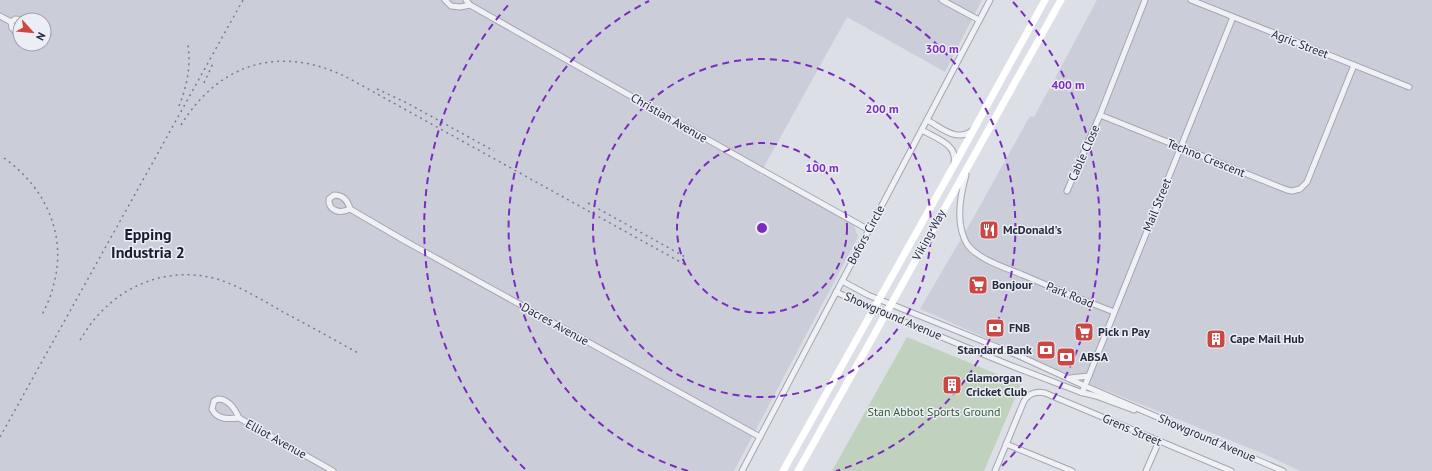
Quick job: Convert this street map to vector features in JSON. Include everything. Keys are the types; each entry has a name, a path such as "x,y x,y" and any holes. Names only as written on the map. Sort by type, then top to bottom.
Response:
{"main road":[{"name":"Viking Way","path":"783,471 977,126 1045,0"},
{"name":"Viking Way","path":"798,471 968,164 1061,0"}],"street":[{"name":"Christian Avenue","path":"445,0 451,6 458,7 468,2 868,230"},
{"path":"942,0 979,20"},
{"name":"Bofors Circle","path":"742,471 990,0"},
{"path":"1100,115 1146,0"},
{"name":"Agric Street","path":"1191,0 1409,87"},
{"path":"0,16 11,22 12,28"},
{"name":"Mail Street","path":"1082,393 1233,17"},
{"name":"Techno Crescent","path":"1100,115 1286,190 1292,191 1300,189 1307,182 1354,65"},
{"name":"Cable Close","path":"1067,191 1100,115"},
{"path":"927,120 958,136 967,134 977,126"},
{"path":"922,130 951,147 955,154 952,169"},
{"name":"Park Road","path":"968,164 960,203 961,225 966,242 975,252 989,261 1114,312"},
{"name":"Dacres Avenue","path":"350,209 405,241 760,437"},
{"name":"Showground Avenue","path":"842,282 879,299 1017,355 1085,386 1283,471"},
{"name":"Showground Avenue","path":"836,292 885,314 1082,393 1096,396 1152,415"},
{"path":"1069,378 1089,376"},
{"name":"Grens Street","path":"1006,444 1027,397 1033,393 1045,393 1231,471"},
{"path":"225,400 233,407 239,418 224,418 217,416 212,409 214,401 225,400"},
{"name":"Elliot Avenue","path":"239,418 333,471"},
{"path":"1146,471 1159,441"},
{"path":"995,471 1006,444 1072,471"}],"shaded area":[{"path":"0,0 982,0 945,72 847,17 760,174 853,222 858,237 734,471 0,471"},
{"path":"1097,0 1432,0 1432,471 1300,471 1264,454 1095,386 920,309 1030,116 1034,117"}],"green space":[{"name":"Stan Abbot Sports Ground","path":"907,337 1021,384 984,471 832,471"}],"railway":[{"path":"0,437 243,0"},
{"path":"179,106 188,76 188,45"},
{"path":"204,83 214,61"},
{"path":"181,125 197,103 215,85 235,73 256,65 279,61 303,63 327,69 352,80 684,264"},
{"path":"377,89 407,103 494,151"},
{"path":"4,158 19,170 42,199 50,215 55,232 58,250 57,268 51,294 42,315"},
{"path":"588,203 687,258"},
{"path":"80,340 100,313 125,292 154,280 169,276 185,275 217,279 234,285 358,353"}],"place":[{"name":"McDonald's","path":"989,230"},
{"name":"Bonjour","path":"978,285"},
{"name":"FNB","path":"995,328"},
{"name":"Pick n Pay","path":"1084,332"},
{"name":"Cape Mail Hub","path":"1216,339"},
{"name":"Standard Bank","path":"1046,350"},
{"name":"ABSA","path":"1066,357"},
{"name":"Glamorgan Cricket Club","path":"952,385"}],"district":[{"name":"Epping Industria 2","path":"148,243"}]}
